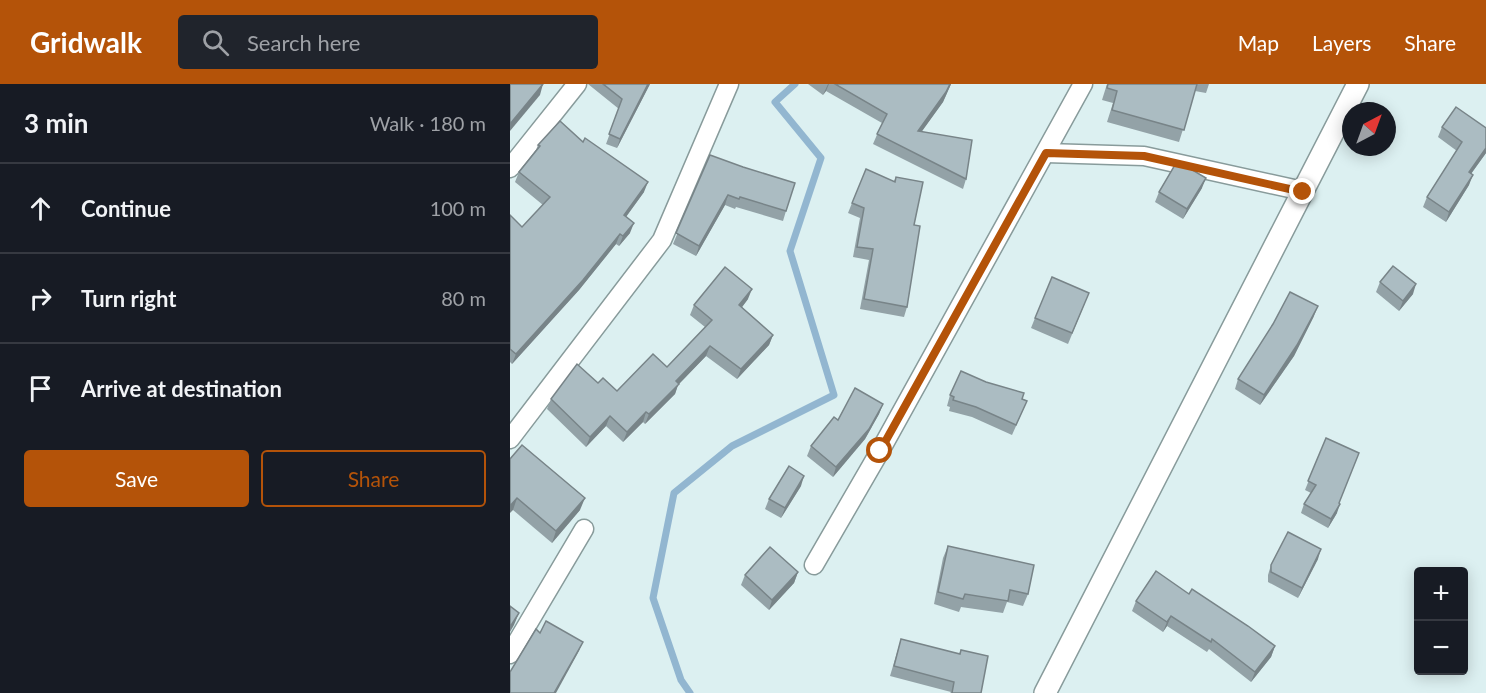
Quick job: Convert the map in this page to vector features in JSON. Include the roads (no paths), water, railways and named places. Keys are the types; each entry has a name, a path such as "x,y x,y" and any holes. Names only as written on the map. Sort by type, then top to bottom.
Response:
{"street":[{"path":"510,168 577,84"},
{"path":"510,439 662,240 729,84"},
{"path":"814,565 880,451 1083,84"},
{"path":"1045,693 1359,84"},
{"path":"1046,153 1144,156 1303,192"},
{"path":"510,654 584,529"}],"waterway":[{"path":"690,693 681,680 653,598 674,493 732,446 834,395 790,251 821,158 775,102 795,84"}]}
